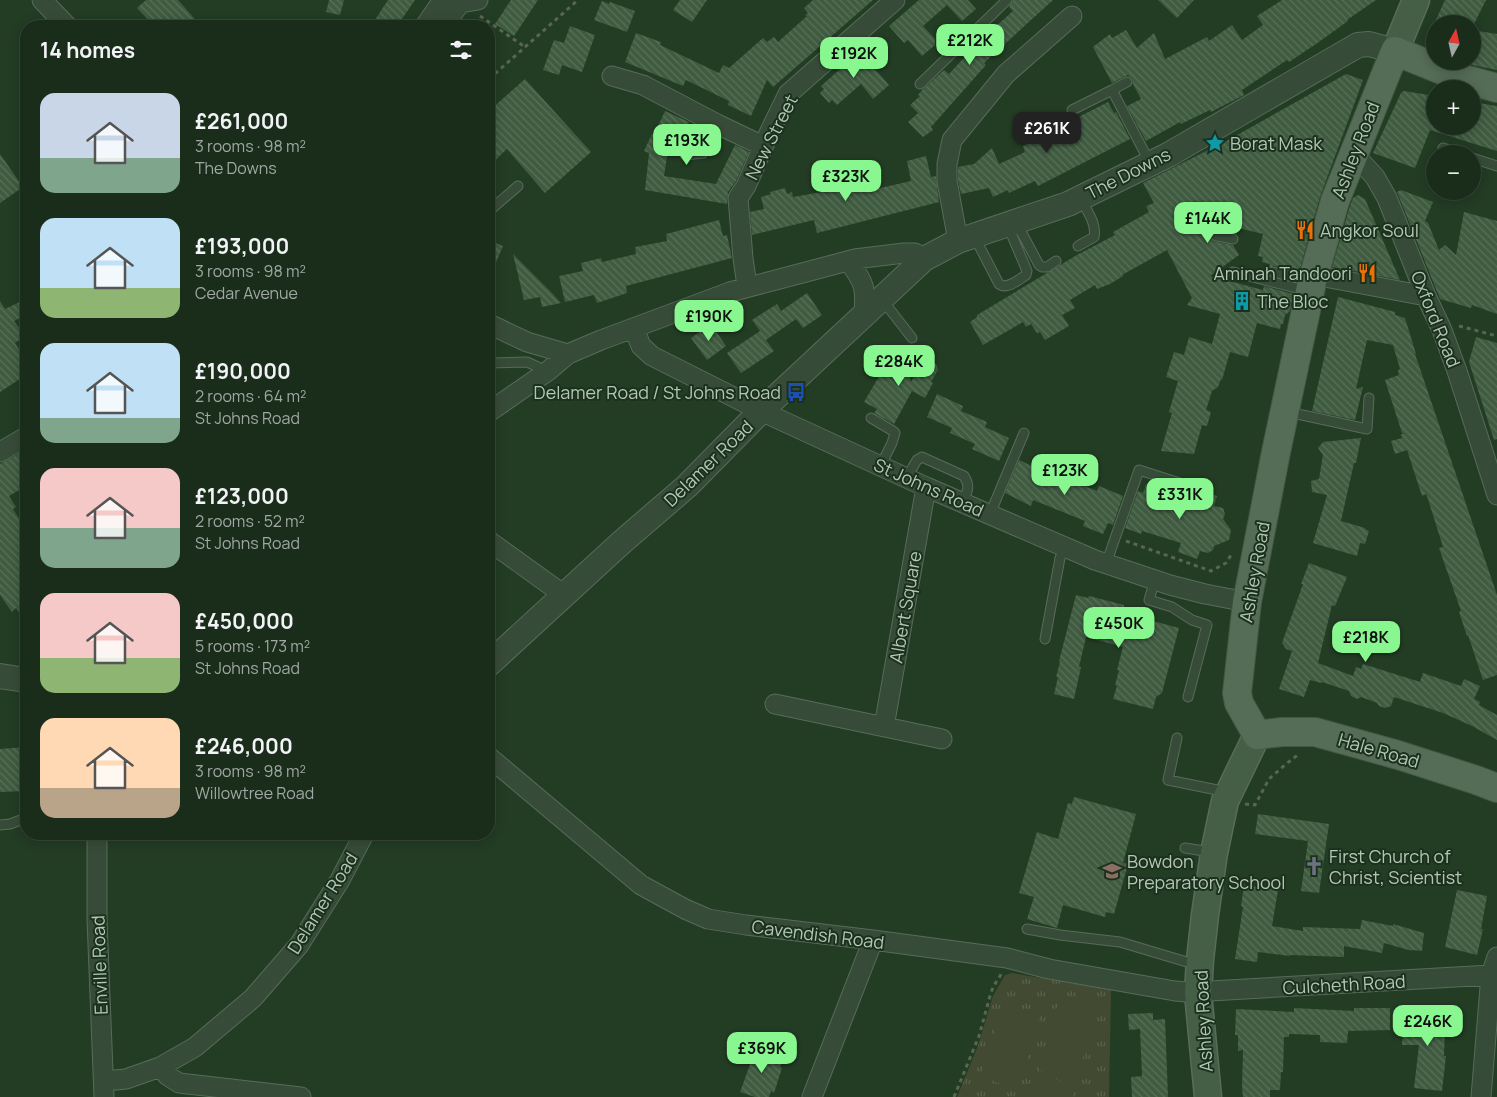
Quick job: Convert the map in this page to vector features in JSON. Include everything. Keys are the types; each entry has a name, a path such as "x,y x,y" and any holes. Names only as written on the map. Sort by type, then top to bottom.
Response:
{"main road":[{"path":"1416,0 1395,52 1464,79 1497,88"},
{"name":"Ashley Road","path":"1208,1097 1198,994 1214,853 1226,796 1257,735 1239,703 1238,693 1247,602 1312,283 1335,201 1395,52"},
{"name":"Hale Road","path":"1257,735 1282,732 1315,732 1398,755 1497,788"}],"street":[{"path":"42,0 61,20"},
{"name":"New Street","path":"747,286 738,198 746,186 788,94 895,0"},
{"path":"433,20 460,1"},
{"path":"449,20 460,1"},
{"path":"966,238 947,182 947,164 952,140 1006,74 1072,16"},
{"name":"The Downs","path":"924,259 966,238 1068,204 1163,159 1358,45 1369,44 1395,52"},
{"path":"612,76 643,85 763,146"},
{"name":"Oxford Road","path":"1354,154 1375,177 1387,198 1426,296 1442,330 1497,495"},
{"path":"495,408 548,371 568,354 600,340 747,286 848,261 904,253 915,253 924,259"},
{"name":"Delamer Road","path":"495,658 622,542 687,486 761,411 924,259"},
{"path":"848,261 858,273 863,283 865,298 864,315"},
{"path":"1312,283 1426,296"},
{"path":"495,327 527,342 568,354"},
{"name":"St Johns Road","path":"634,328 642,346 652,356 761,411 926,487 1106,564 1205,594 1247,602"},
{"path":"0,452 20,440"},
{"name":"Albert Square","path":"884,727 926,487"},
{"path":"495,545 564,595"},
{"path":"0,676 20,679"},
{"path":"775,704 942,739"},
{"name":"Cavendish Road","path":"495,762 641,886 708,919 1007,958 1049,968 1198,994"},
{"name":"Enville Road","path":"97,840 97,918 104,1089"},
{"name":"Delamer Road","path":"104,1089 126,1078 160,1067 196,1047 253,998 299,946 340,880 361,840"},
{"path":"812,1097 874,940"},
{"path":"1481,1097 1491,975 1497,957"},
{"name":"Culcheth Road","path":"1198,994 1210,991 1491,975"},
{"path":"160,1067 168,1076 179,1083 301,1097"}],"lane":[{"path":"920,84 1007,0"},
{"path":"970,35 984,50"},
{"path":"1072,110 1127,82"},
{"path":"1112,90 1163,159"},
{"path":"685,155 703,153 717,124"},
{"path":"1481,161 1497,166"},
{"path":"495,206 518,186"},
{"path":"1078,246 1094,237 1095,232 1095,226 1080,198"},
{"path":"1197,207 1210,232 1216,236 1233,239"},
{"path":"966,238 999,284 1006,287 1026,275 1027,271 1011,223"},
{"path":"1011,223 1039,265 1047,267 1056,261"},
{"path":"1233,272 1312,283"},
{"path":"1273,272 1312,283"},
{"path":"881,298 912,338"},
{"path":"495,362 527,362 548,371"},
{"path":"1285,411 1368,429 1369,398"},
{"path":"871,418 895,434 881,465"},
{"path":"990,514 1024,433"},
{"path":"906,477 917,460 922,457 964,476 969,487 963,502"},
{"path":"1106,564 1140,470 1189,486"},
{"path":"1045,639 1060,558 1065,547"},
{"path":"1154,580 1149,600 1172,607 1192,620 1207,625 1188,697"},
{"path":"1178,738 1168,780 1226,796"},
{"path":"0,825 20,820"},
{"path":"1185,848 1214,853"},
{"path":"1027,929 1120,942 1200,966"}],"path":[{"path":"495,73 578,0"},
{"path":"460,1 487,20"},
{"path":"495,26 525,47"},
{"path":"1442,330 1461,326 1497,336"},
{"path":"1116,537 1211,571 1226,563 1231,555"},
{"path":"1226,796 1255,806 1270,779 1286,764 1308,748 1315,732"},
{"path":"954,1097 979,1036 990,996 1002,975 1007,958"}],"green space":[{"path":"1012,973 1111,990 1109,1097 957,1097 978,1046 993,996 1005,975"},
{"path":"1060,996 1097,1006 1077,1080 1039,1070"},
{"path":"1003,1004 1040,1015 1018,1089 981,1077"},
{"path":"1039,1075 1076,1085 1073,1097 1033,1097"}],"building":[{"path":"146,0 178,0 196,20 148,20 137,8"},
{"path":"329,0 344,0 340,15 326,12"},
{"path":"388,0 415,0 401,20 375,20"},
{"path":"511,0 538,0 514,36 495,24"},
{"path":"680,0 707,0 692,22 673,10"},
{"path":"813,0 873,0 773,87 767,80 751,116 728,105 729,101 686,80 683,86 625,62 636,33 661,42 660,45 719,73 723,65 729,68 763,38 767,42 774,37 778,42 807,16 805,15 808,13 804,8"},
{"path":"919,0 968,0 976,9 962,21 947,5 923,26 935,39 935,45 922,56 908,40 904,43 889,26"},
{"path":"1013,0 1053,0 984,63 986,65 931,127 933,130 923,137 908,122 918,113 910,105 920,96 918,95 923,89 944,70 949,74 973,48 982,56 989,54 990,48 979,36 990,25 994,28 1013,11 1009,7"},
{"path":"1158,0 1194,0 1177,18"},
{"path":"1282,0 1376,0 1316,44 1289,62 1287,60 1242,90 1244,95 1211,112 1210,110 1181,124 1180,122 1146,141 1127,106 1141,99 1132,79 1128,75 1112,83 1093,47 1110,34 1112,38 1126,30 1137,48 1154,33 1165,59 1207,37 1209,41 1232,25 1242,40 1263,25 1257,16"},
{"path":"1445,0 1486,0 1478,15 1438,15"},
{"path":"602,1 635,11 627,32 594,20"},
{"path":"570,26 595,35 582,72 562,65 559,75 543,70 554,40 564,43"},
{"path":"1481,31 1497,34 1497,70 1481,67"},
{"path":"863,49 878,66 875,69 889,85 873,99 861,84 837,105 832,100 829,103 820,93 824,89 821,86"},
{"path":"1346,74 1363,80 1320,197 1299,272 1274,266 1269,268 1270,264 1262,262 1263,257 1258,256 1263,234 1218,223 1224,231 1219,230 1215,227 1201,202 1195,201 1192,204 1191,210 1205,235 1216,242 1233,245 1239,255 1210,276 1263,290 1264,286 1293,294 1290,311 1285,315 1280,329 1257,323 1248,357 1230,352 1222,380 1218,387 1212,391 1206,410 1211,412 1207,426 1202,425 1194,454 1161,451 1172,413 1169,412 1178,381 1166,377 1174,352 1184,355 1189,337 1212,344 1220,314 1187,305 1192,298 1167,250 1122,275 1110,284 1097,289 1095,285 1070,300 1075,308 1062,315 1069,326 1045,340 1040,332 1037,333 1031,324 1026,327 1023,322 983,345 970,322 977,315 1077,255 1115,235 1113,232 1149,212 1146,206 1154,203 1143,183 1230,139"},
{"path":"525,79 591,152 545,193 507,149 495,160 495,106"},
{"path":"1404,91 1426,95 1426,135 1428,135 1415,168 1373,153 1401,93"},
{"path":"1108,102 1114,113 1116,112 1130,139 1038,186 1035,181 1009,193 1008,190 993,197 989,188 961,194 958,167 974,164 992,148 999,164 1025,152 1023,146"},
{"path":"1481,103 1497,106 1497,151 1446,135 1481,135"},
{"path":"665,111 689,122 677,146 669,143 664,176 716,184 735,145 749,152 736,181 728,192 727,204 645,190 649,153 644,151"},
{"path":"0,154 20,183 20,189 0,203"},
{"path":"926,156 931,177 936,176 939,202 817,233 814,220 752,235 750,212 764,209 761,197 771,194 770,192 785,188 787,194 792,192 793,197 828,191 829,175 847,176 846,193 875,185 876,189 911,181 907,161"},
{"path":"1401,190 1433,202 1425,221 1428,223 1439,250 1445,245 1456,255 1464,212 1497,221 1497,314 1472,305 1471,308 1440,299 1397,192"},
{"path":"1358,195 1365,199 1400,280 1332,267 1350,206 1353,198"},
{"path":"719,220 723,236 727,235 732,258 626,286 627,293 597,303 594,295 565,302 559,276 583,271 581,263 601,258 602,262 636,254 635,247 667,241 666,234"},
{"path":"495,243 503,246 495,265"},
{"path":"513,254 561,303 542,307 540,297 524,300"},
{"path":"807,293 822,315 803,328 796,319 766,340 774,351 741,373 727,353 760,331 752,320 777,304 781,311"},
{"path":"1338,297 1395,312 1395,315 1405,318 1415,354 1497,595 1497,675 1483,680 1439,548 1443,547 1428,499 1426,494 1422,496 1407,450 1395,454 1391,441 1402,438 1401,434 1405,434 1402,433 1385,380 1399,375 1398,370 1400,369 1393,345 1367,340 1356,389 1363,387 1355,420 1312,411"},
{"path":"0,301 5,309 20,302 20,318 14,321 20,329 20,340 15,343 20,351 20,379 0,392"},
{"path":"711,324 726,346 707,360 691,338"},
{"path":"1476,337 1497,343 1497,439 1494,440 1469,362"},
{"path":"898,354 904,357 911,382 923,361 930,361 936,364 938,370 925,398 912,391 894,424 874,413 877,409 864,402 891,356"},
{"path":"937,394 963,406 961,411 987,422 985,427 1009,438 999,461 972,449 975,444 950,433 952,428 927,417"},
{"path":"1361,438 1341,521 1369,531 1365,544 1360,543 1357,556 1313,543 1327,495 1312,492 1311,481 1319,479 1323,455 1318,448 1323,442"},
{"path":"20,453 20,490 9,496 16,507 13,509 20,520 20,614 16,608 12,612 0,595 0,464"},
{"path":"1019,460 1097,491 1099,486 1123,496 1113,525 1108,523 1103,534 1083,526 1085,521 1033,500 1031,506 1005,493"},
{"path":"1146,484 1196,500 1199,491 1217,496 1214,506 1223,508 1225,514 1223,519 1231,530 1229,540 1214,546 1213,550 1208,553 1200,551 1197,559 1178,552 1181,543 1142,531 1141,534 1125,528 1138,491 1143,493"},
{"path":"1309,563 1347,577 1335,606 1332,605 1318,663 1353,676 1356,667 1361,669 1363,664 1420,682 1423,673 1461,686 1464,679 1480,686 1474,699 1480,702 1479,705 1497,715 1497,740 1443,713 1394,697 1391,706 1385,708 1361,697 1357,699 1351,696 1349,691 1322,682 1310,680 1304,697 1279,689 1292,651 1286,649 1282,643"},
{"path":"1076,595 1088,598 1089,596 1124,605 1124,608 1154,615 1153,621 1179,628 1162,693 1156,697 1153,709 1113,699 1117,686 1115,685 1119,670 1117,670 1123,647 1086,637 1074,699 1054,694 1059,661"},
{"path":"20,747 20,791 0,792 0,749"},
{"path":"1074,797 1136,814 1123,863 1128,864 1114,914 1106,912 1105,917 1063,905 1057,928 1027,919 1034,897 1019,893 1037,832 1058,839 1068,803 1072,804"},
{"name":"First Church of Christ, Scientist","path":"1258,814 1329,824 1319,893 1301,891 1308,841 1255,834"},
{"path":"1244,885 1278,890 1272,926 1303,931 1303,927 1360,929 1362,920 1393,926 1393,924 1424,933 1422,951 1412,951 1384,943 1382,953 1344,946 1344,957 1290,956 1258,952 1257,962 1235,959 1243,907 1241,906"},
{"path":"1457,890 1487,896 1481,929 1483,929 1477,955 1445,947"},
{"path":"1294,1008 1354,1011 1354,1008 1390,1008 1390,1030 1348,1031 1347,1043 1320,1042 1320,1035 1289,1034 1289,1037 1284,1037 1283,1072 1281,1072 1280,1090 1270,1090 1270,1097 1243,1097 1243,1050 1238,1051 1238,1035 1235,1035 1236,1009 1294,1012"},
{"path":"1417,1012 1449,1012 1449,1028 1445,1028 1444,1056 1446,1056 1442,1091 1414,1088 1419,1045 1402,1045 1403,1019 1417,1018"},
{"path":"1153,1013 1153,1020 1165,1019 1168,1097 1132,1097 1131,1077 1142,1076 1140,1029 1129,1030 1128,1014"},
{"path":"756,1048 783,1057 780,1067 782,1068 774,1093 771,1091 769,1097 755,1097 740,1092"}],"place":[{"name":"Borat Mask","path":"1215,143"},
{"name":"Angkor Soul","path":"1305,230"},
{"name":"Aminah Tandoori","path":"1367,273"},
{"name":"The Bloc","path":"1242,301"},
{"name":"Delamer Road / St Johns Road","path":"796,392"},
{"name":"First Church of Christ, Scientist","path":"1314,866"},
{"name":"Bowdon Preparatory School","path":"1112,871"}]}
